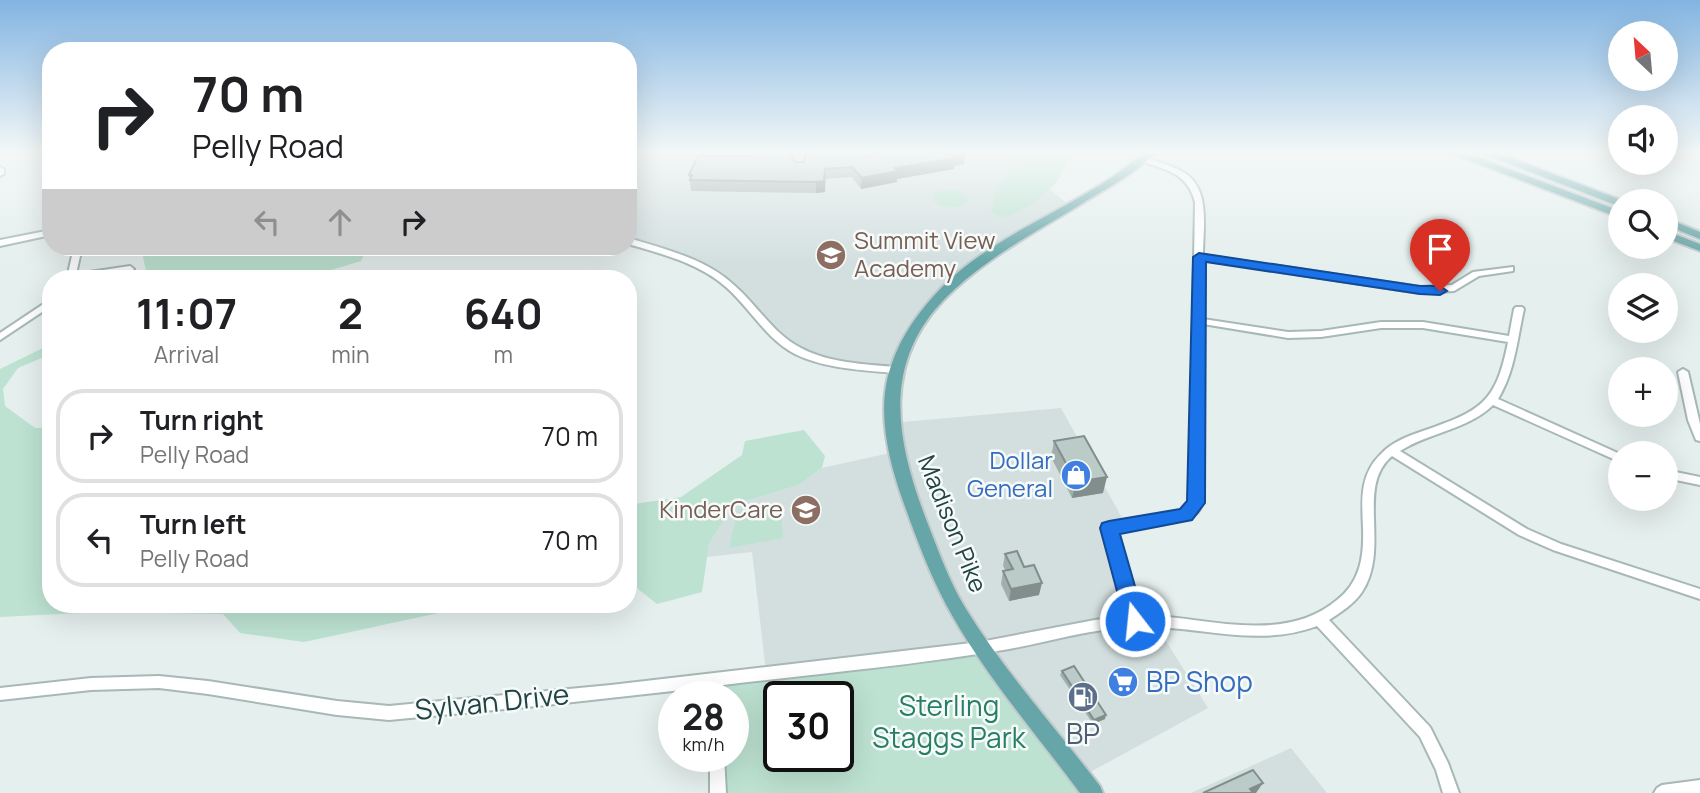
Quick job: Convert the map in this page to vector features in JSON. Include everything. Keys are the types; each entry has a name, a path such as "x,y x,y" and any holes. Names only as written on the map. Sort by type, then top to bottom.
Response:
{"main road":[{"path":"895,370 919,321 956,280 1095,189"},
{"path":"1551,189 1608,210"},
{"path":"1583,189 1608,198"},
{"path":"1678,226 1700,236"},
{"path":"1678,239 1700,248"},
{"name":"Madison Pike","path":"895,370 891,423 894,452 902,480 945,585 960,614 984,648 1093,793"}],"street":[{"path":"1135,621 1109,528 1185,515 1194,509 1196,503 1199,321 1197,189"},
{"path":"0,243 42,234"},
{"path":"637,244 714,274 735,291 779,339 792,348 820,359 895,370"},
{"path":"1199,257 1420,290 1454,288 1476,274 1510,269"},
{"path":"0,337 42,308"},
{"path":"1451,793 1443,768 1424,732 1319,620 1340,606 1358,588 1367,569 1371,553 1368,485 1380,462 1404,443 1467,419 1492,400 1505,373 1519,309"},
{"path":"1199,321 1295,335 1381,325 1423,325 1512,340"},
{"path":"1683,372 1693,421 1700,437"},
{"path":"1492,400 1608,453"},
{"path":"1392,451 1523,532 1557,547 1700,594"},
{"path":"1678,476 1700,481"},
{"name":"Sylvan Drive","path":"0,694 136,681 181,684 320,707 389,713 984,648 1135,621 1256,631 1319,620"},
{"path":"717,772 718,793"},
{"path":"1662,793 1700,788"}],"shaded area":[{"name":"Summit View Academy","path":"637,189 1050,189 1070,206 946,289 895,370 820,359 792,348 735,291 693,263 637,244"},
{"path":"1061,408 1126,525 1112,527 1135,621 1154,622 1208,708 1081,777 854,701 854,681 793,681 766,672 752,552 707,557 709,544 733,505 799,485 822,468 894,452 891,423"},
{"path":"1291,748 1327,793 1191,793"}],"green space":[{"path":"947,189 962,192 968,201 951,208 942,206 934,202 933,193"},
{"path":"996,189 1049,189 1032,204 1008,216 1000,218 991,213"},
{"path":"143,256 364,256 361,261 331,270 146,270"},
{"path":"42,348 42,358 18,368 3,389 5,406 35,428 42,428 42,613 82,613 0,617 0,369"},
{"path":"804,430 825,456 822,468 799,485 733,505 709,544 702,592 657,604 637,588 637,504 681,497 742,455 745,441"},
{"path":"781,503 783,538 729,548 736,517 742,508"},
{"path":"162,613 439,613 304,642 240,633 223,614"},
{"name":"Sterling Staggs Park","path":"983,648 1093,793 718,793 717,772 749,772 749,681 716,681 716,678"}],"building":[{"path":"1084,436 1107,477 1076,482 1054,441"},
{"path":"1017,551 1024,567 1034,565 1042,583 1011,589 1003,571 1013,569 1005,554"},
{"name":"BP","path":"1074,666 1106,715 1094,720 1062,671"},
{"path":"1253,770 1263,783 1250,789 1253,793 1203,793"}],"place":[{"name":"Summit View Academy","path":"831,255"},
{"name":"Dollar General","path":"1076,475"},
{"name":"KinderCare","path":"806,510"},
{"name":"BP Shop","path":"1123,682"},
{"name":"BP","path":"1083,697"}],"route":[{"path":"1135,621 1109,528 1185,515 1194,509 1196,503 1199,257 1440,291"}]}
